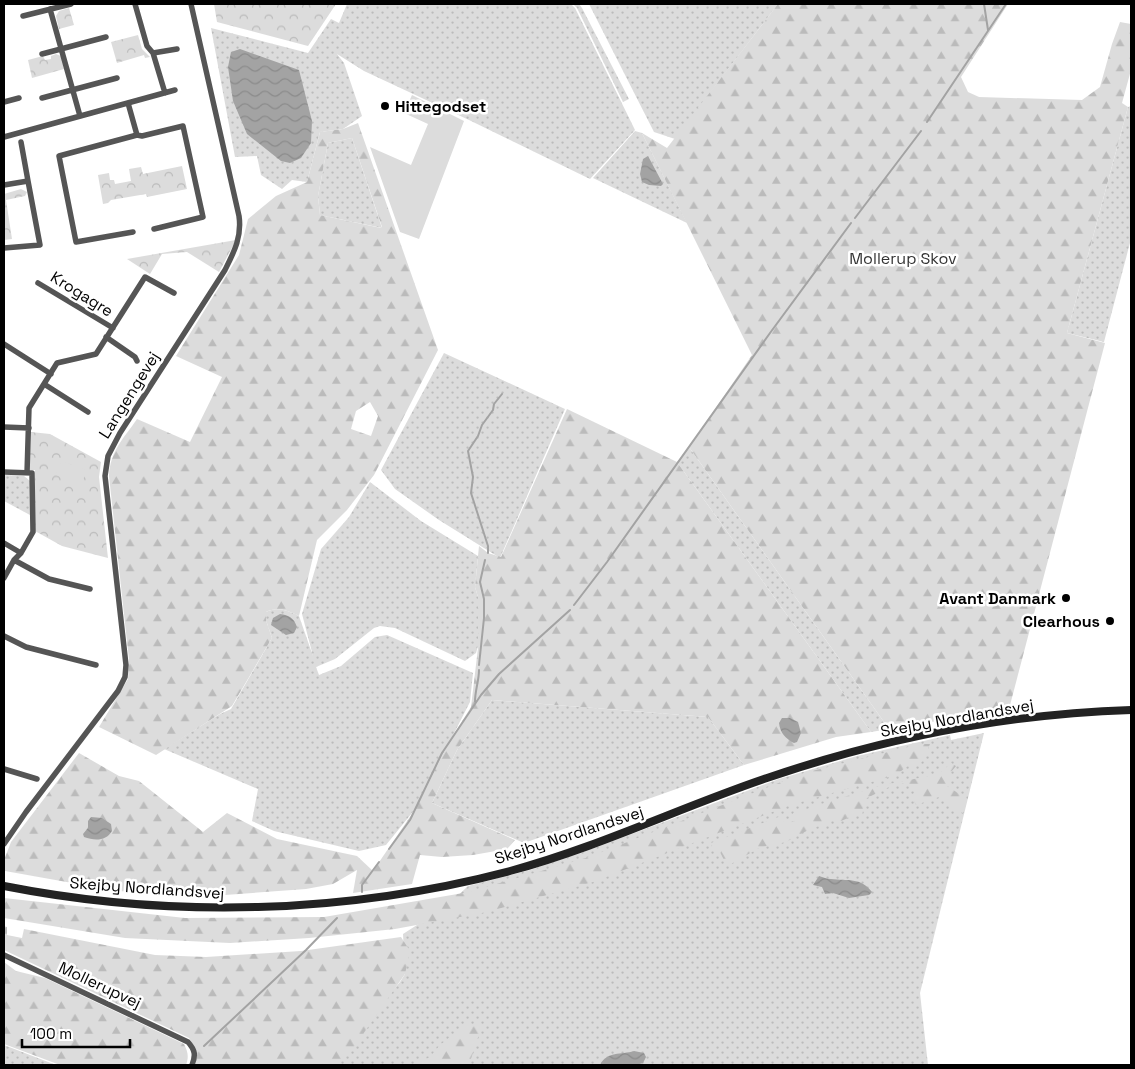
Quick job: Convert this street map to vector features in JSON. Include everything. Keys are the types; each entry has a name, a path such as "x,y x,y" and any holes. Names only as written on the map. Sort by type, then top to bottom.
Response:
{"street":[{"path":"23,16 72,4"},
{"path":"135,4 146,46 153,53 165,93"},
{"name":"Langengevej","path":"4,844 20,819 122,685 126,665 105,476 108,456 120,433 225,270 239,240 239,216 191,4"},
{"path":"50,10 80,116"},
{"path":"42,54 106,37"},
{"path":"153,53 177,49"},
{"path":"42,98 117,78"},
{"path":"4,137 175,90"},
{"path":"4,102 19,98"},
{"path":"128,103 137,134"},
{"path":"133,232 76,242 58,156 137,134 142,136 183,126 203,217 154,228"},
{"path":"4,248 40,245 21,142"},
{"path":"4,185 28,181"},
{"name":"Krogagre","path":"4,578 14,560 21,553 32,532 32,473 27,473 29,408 57,363 96,354 145,277 174,293"},
{"name":"Krogagre","path":"38,282 112,328"},
{"name":"Krogagre","path":"106,338 135,357 137,361"},
{"path":"4,344 51,374"},
{"path":"44,384 88,412"},
{"path":"4,427 29,428"},
{"path":"4,472 27,473"},
{"path":"4,543 21,553"},
{"path":"14,560 48,579 90,589"},
{"path":"4,636 26,647 96,665"},
{"name":"Skejby Nordlandsvej","path":"4,886 105,901 184,907 239,908 313,905 393,895 458,884 554,858 633,830 764,778 872,747 908,738 985,724 1072,714 1131,710"},
{"path":"4,769 37,779"},
{"name":"Mollerupvej","path":"4,955 188,1042 193,1048 195,1056 192,1065"}],"green space":[{"path":"214,4 336,4 308,46 217,22"},
{"path":"347,4 571,4 575,8 635,130 590,179 364,71 337,54 344,63 362,116 343,129 320,132 307,182 292,180 282,189 261,175 257,156 235,157 211,28 308,53 331,19 339,23"},
{"path":"573,4 579,4 582,8 629,99 623,102 577,8"},
{"path":"589,4 778,4 675,139 654,132"},
{"name":"Mollerup Skov","path":"778,4 1008,4 961,77 968,92 979,97 1082,100 1100,87 1120,22 1131,24 1131,70 1122,103 1128,107 1067,333 1105,343 1009,709 889,729 689,447 752,355 642,133 667,148"},
{"path":"69,8 74,25 59,29 56,16 59,11"},
{"path":"138,35 142,49 150,57 145,58 144,55 117,63 111,42"},
{"path":"56,54 61,56 64,69 32,78 28,60 43,56 45,60 51,59 51,56"},
{"path":"412,95 464,121 419,239 400,232 370,147 411,165 428,124 404,113"},
{"path":"1131,106 1131,239 1104,342 1067,333 1128,107"},
{"path":"358,123 438,350 374,475 347,510 317,540 299,616 279,609 266,612 266,620 272,638 232,706 156,755 99,727 128,679 129,660 109,476 112,459 118,445 137,419 190,442 222,377 176,356 239,255 248,219 276,196 307,182 320,132 343,129","holes":["352,138 382,227 381,228 320,215 318,196 328,143","370,402 378,416 371,436 351,429 356,411"]},
{"path":"635,131 642,133 687,223 593,178"},
{"path":"352,138 382,228 320,215 318,196 328,143"},
{"path":"182,166 187,189 147,197 146,194 111,200 103,204 98,175 109,173 110,180 114,180 115,184 131,181 129,169 141,167 143,174"},
{"path":"21,189 27,192 25,196 6,200 12,239 4,240 4,194"},
{"path":"236,240 219,272 187,252 162,254 150,274 127,259"},
{"path":"444,353 565,409 500,558 439,520 395,489 381,470"},
{"path":"567,409 677,462 871,732 836,737 744,765 708,717 492,700 457,750 432,803 515,840 507,849 473,855 442,857 420,855 412,884 353,893 357,870 333,884 306,889 211,896 117,891 5,871 4,860 11,842 79,753 119,776 139,781 203,832 227,813 277,839 357,856 373,871 416,808 449,742 471,707 478,648 478,597 475,587 479,546 488,553 501,557"},
{"path":"31,432 50,434 101,462 99,477 108,558 62,546 35,531 35,470 29,470"},
{"path":"689,447 889,729 871,732 677,462"},
{"path":"61,461 87,470 81,485 56,475"},
{"path":"4,475 24,476 30,481 30,515 4,501"},
{"path":"370,482 421,521 478,556 475,587 478,597 478,646 476,653 465,661 395,628 380,626 374,628 335,659 316,667 319,675 341,666 375,637 387,635 473,673 470,702 416,808 386,845 359,851 274,831 252,821 258,789 164,749 231,709 272,638 266,620 266,612 279,609 299,616 313,656 302,614 321,549 349,517"},
{"path":"492,700 708,717 744,765 524,843 432,803 457,750"},
{"path":"984,733 920,993 928,1065 328,1065 405,974 403,934 448,905 468,886 530,870 581,853 779,779 857,756 950,735 951,740"},
{"path":"920,744 930,744 924,759 919,765 909,765 896,775 790,805 593,882 487,912 395,929 309,938 230,943 125,938 4,918 4,898 185,918 324,917 469,892 589,857 804,773"},
{"path":"951,763 956,766 951,772 947,786 965,800 963,813 939,797 916,805 912,797 916,789 905,783 889,787 865,799 862,816 855,815 841,821 834,818 826,824 812,828 786,842 759,848 731,864 726,864 720,852 712,850 711,843 781,816 785,824 795,821 793,813 879,786 939,774"},
{"path":"4,926 7,927 7,935 22,938 24,929 155,955 206,957 301,951 401,937 410,951 405,974 354,1047 334,1065 195,1065 195,1051 189,1038 4,950"},
{"path":"4,962 16,971 45,978 184,1044 188,1054 186,1065 60,1065 4,1044"},
{"path":"482,1025 469,1065 414,1065 430,1057 440,1045 463,1027"},
{"path":"4,1045 56,1065 4,1065"}],"water":[{"path":"240,49 299,70 312,121 311,143 301,158 290,163 281,161 247,134 233,101 228,67 231,52"},
{"path":"648,156 663,184 661,186 642,182 640,174 643,159"},
{"path":"280,614 293,619 297,627 294,633 286,635 271,625 273,618"},
{"path":"782,718 790,718 798,722 801,733 797,742 794,743 782,733 779,723"},
{"path":"91,817 102,818 111,824 112,831 107,837 92,839 84,837 83,834 88,828 88,821"},
{"path":"819,876 858,882 868,887 872,892 869,895 849,898 833,893 825,894 822,887 813,885"},
{"path":"634,1051 644,1053 646,1057 643,1063 636,1065 600,1065 610,1055"}],"waterway":[{"path":"984,4 988,30"},
{"path":"927,122 1006,4"},
{"path":"855,218 921,131"},
{"path":"574,605 851,223"},
{"path":"488,553 488,546 471,493 473,477 468,451 478,436 482,425 493,410 494,404 502,394"},
{"path":"479,665 484,618 484,599 480,582 485,560"},
{"path":"389,849 410,820 442,753 481,695 499,674 570,610"},
{"path":"475,702 479,670"},
{"path":"362,892 362,885 379,862"},
{"path":"204,1046 306,950 337,918"}],"place":[{"name":"Hittegodset","path":"385,106"},
{"name":"Avant Danmark","path":"1066,598"},
{"name":"Clearhous","path":"1110,621"}]}
